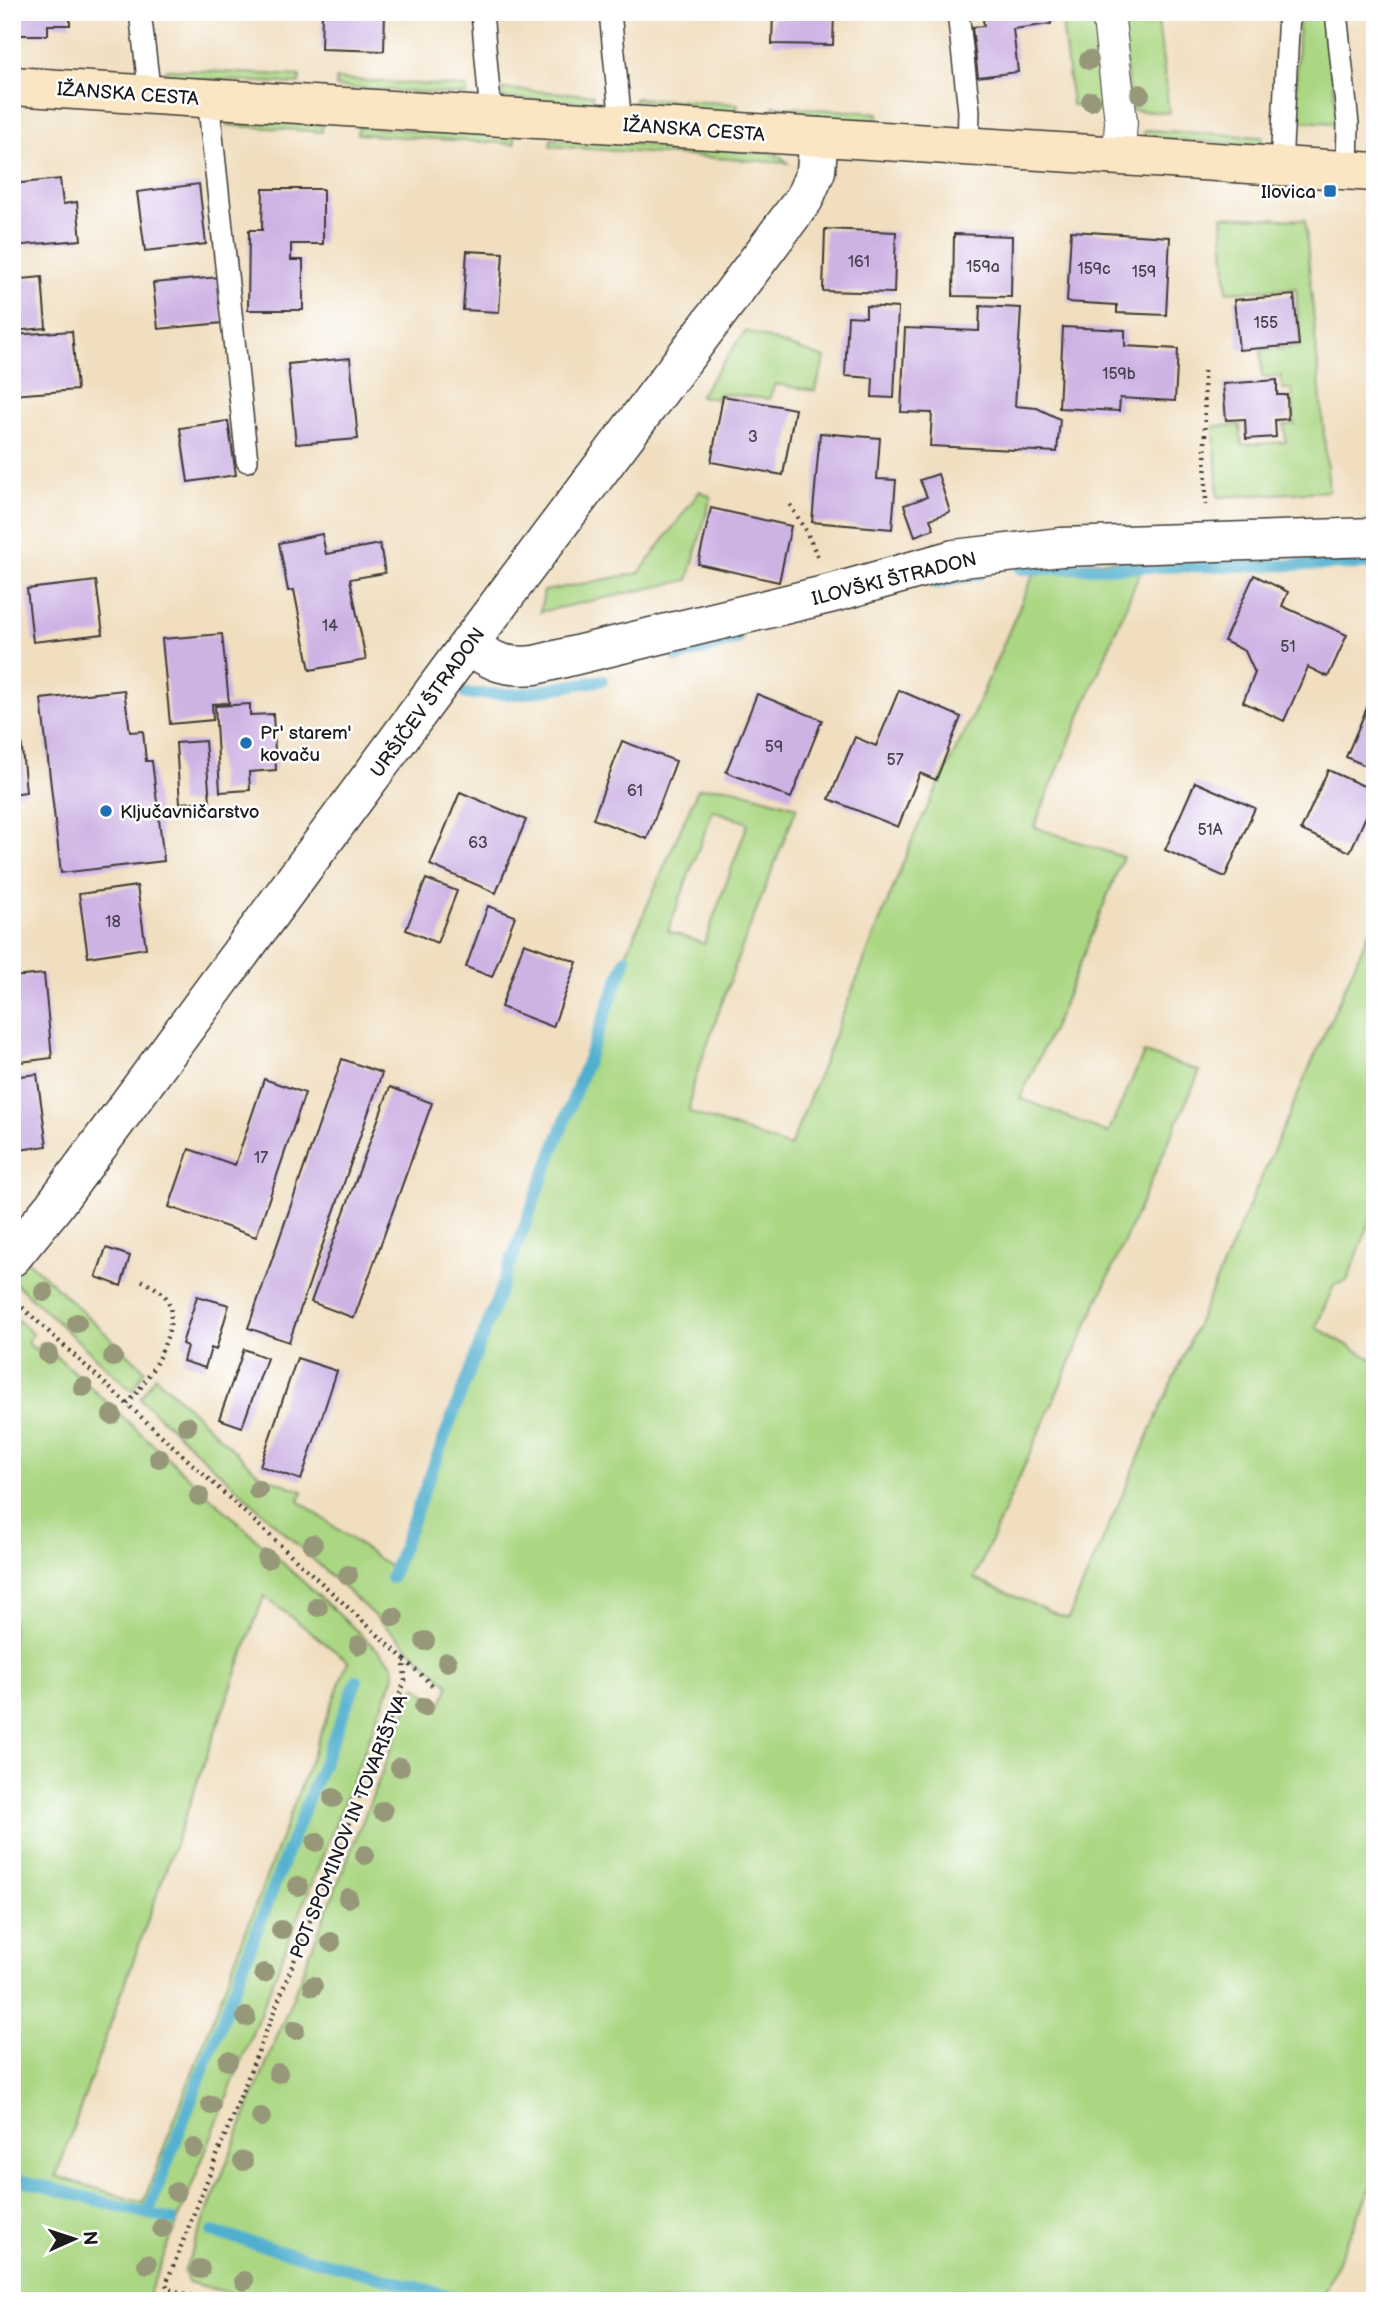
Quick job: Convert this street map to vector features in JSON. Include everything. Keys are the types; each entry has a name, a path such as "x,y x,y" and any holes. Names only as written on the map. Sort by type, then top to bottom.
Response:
{"main road":[{"name":"IŽANSKA CESTA","path":"12,86 1361,171"}],"street":[{"path":"1108,12 1121,121 1119,155"},
{"name":"URŠIČEV ŠTRADON","path":"12,1257 53,1207 468,645 804,199 816,171 819,137"},
{"name":"ILOVŠKI ŠTRADON","path":"468,645 489,660 509,666 535,665 833,593 954,559 1061,547 1206,540 1375,537"}],"lane":[{"path":"140,12 150,95"},
{"path":"482,12 491,116"},
{"path":"610,12 621,124"},
{"path":"958,12 969,111 968,146"},
{"path":"1281,166 1289,12"},
{"path":"1336,12 1348,124 1361,171"},
{"path":"208,98 247,461"}],"path":[{"path":"1204,372 1206,540"},
{"path":"790,505 806,531 833,593"},
{"path":"127,1404 151,1374 169,1330 172,1314 165,1296 141,1280"},
{"path":"12,1298 433,1686"},
{"name":"POT SPOMINOV IN TOVARIŠTVA","path":"211,2301 168,2289 166,2284 405,1681 404,1659"}],"green space":[{"path":"1061,12 1095,12 1106,108 1072,105"},
{"path":"1120,12 1157,12 1169,113 1131,110"},
{"path":"1299,12 1325,12 1338,123 1295,121"},
{"path":"166,69 300,76 299,84 166,77"},
{"path":"336,79 467,87 466,95 336,87"},
{"path":"503,89 593,95 593,103 502,98"},
{"path":"635,98 738,104 737,112 634,106"},
{"path":"773,106 878,113 878,121 772,115"},
{"path":"228,119 322,125 322,132 227,125"},
{"path":"358,127 515,137 515,144 357,134"},
{"path":"1144,131 1262,137 1262,145 1143,138"},
{"path":"551,139 770,153 782,157 788,163 550,146"},
{"path":"1222,216 1305,220 1329,491 1218,497 1214,426 1240,425 1242,445 1286,442 1284,425 1294,424 1292,389 1282,389 1281,376 1262,377 1261,350 1300,347 1296,288 1227,292"},
{"path":"746,331 825,358 815,391 775,384 769,399 719,393 717,399 699,396"},
{"path":"700,491 711,497 688,580 540,612 544,591 639,573"},
{"path":"1129,559 1141,570 1034,827 1123,857 1059,1015 1020,1098 1108,1133 1144,1053 1200,1071 974,1579 1068,1619 1369,932 1375,934 1375,1209 1347,1281 1334,1285 1316,1327 1372,1359 1375,1355 1375,2178 1320,2301 258,2301 188,2282 184,2271 416,1686 440,1707 449,1685 140,1399 155,1376 260,1475 303,1491 299,1501 394,1570 610,991 698,789 727,787 797,807 740,952 692,1088 689,1112 790,1147 915,833 973,715 1037,566","holes":["713,810 748,823 704,944 668,931"]},
{"path":"26,1259 145,1370 132,1391 12,1280 12,1275"},
{"path":"12,1315 33,1334 27,1342 36,1350 42,1343 393,1664 394,1676 148,2296 164,2301 12,2301","holes":["264,1596 348,1661 143,2203 56,2176"]}],"building":[{"path":"12,12 70,12 70,25 48,25 48,35 18,35 19,24 12,24"},
{"path":"322,12 385,12 384,51 321,49"},
{"path":"773,12 834,12 833,45 772,44"},
{"path":"982,12 1050,12 1051,24 1013,29 1018,72 978,77 972,27 984,26"},
{"path":"60,179 63,204 77,202 81,240 12,246 12,184"},
{"path":"199,184 206,244 145,251 137,192"},
{"path":"263,189 323,189 323,244 291,244 291,260 303,260 303,310 248,310 249,230 262,230"},
{"path":"825,229 896,232 894,293 823,291"},
{"path":"1071,231 1170,237 1166,315 1117,313 1117,305 1067,302"},
{"path":"954,234 1012,236 1011,297 953,296"},
{"path":"467,251 503,253 499,312 463,310"},
{"path":"42,277 46,328 12,331 12,280"},
{"path":"219,277 223,323 158,329 153,283"},
{"path":"1294,295 1299,345 1239,350 1234,300"},
{"path":"866,306 898,308 894,398 872,397 873,378 845,376 848,316 866,317"},
{"path":"980,306 1021,308 1015,406 1037,408 1060,419 1057,452 930,446 932,413 901,412 905,328 979,331"},
{"path":"1063,327 1125,330 1125,346 1178,349 1175,401 1120,398 1119,411 1059,408"},
{"path":"72,331 77,390 12,395 12,335"},
{"path":"350,358 358,439 296,444 288,364"},
{"path":"1277,380 1277,395 1287,395 1288,419 1275,420 1276,437 1246,439 1245,419 1226,420 1223,384"},
{"path":"723,396 795,409 783,475 711,462"},
{"path":"228,421 236,475 188,482 180,428"},
{"path":"820,433 880,438 877,479 896,480 892,529 812,522"},
{"path":"938,474 950,512 930,519 934,529 915,536 904,505 927,497 920,480"},
{"path":"711,508 791,526 779,582 698,564"},
{"path":"322,534 326,554 380,544 385,573 350,579 366,660 310,670 294,590 288,591 279,543"},
{"path":"1254,575 1288,592 1282,606 1347,635 1328,677 1308,667 1284,721 1243,702 1255,673 1245,651 1224,641"},
{"path":"96,581 103,634 33,642 27,589"},
{"path":"222,634 229,703 212,704 213,720 170,724 162,639"},
{"path":"1375,689 1375,770 1346,757"},
{"name":"Ključavničarstvo","path":"124,690 130,732 143,731 146,761 152,761 164,861 61,873 41,699"},
{"path":"899,690 961,717 936,780 920,773 898,827 829,799 855,737 876,746"},
{"path":"757,694 822,720 791,798 726,772"},
{"path":"12,695 17,695 26,792 12,794"},
{"name":"Pr' starem' kovaču","path":"250,704 250,715 273,714 276,770 249,772 250,790 220,792 215,706"},
{"path":"205,741 210,801 180,803 176,743"},
{"path":"622,741 676,761 647,839 593,819"},
{"path":"1328,770 1375,791 1350,852 1301,830"},
{"path":"1195,782 1255,808 1225,877 1165,850"},
{"path":"460,792 526,820 496,893 430,865"},
{"path":"426,879 457,891 437,943 406,930"},
{"path":"137,886 146,948 88,957 79,894"},
{"path":"488,906 515,916 492,977 466,967"},
{"path":"524,943 577,962 553,1027 501,1007"},
{"path":"44,974 52,1058 12,1063 12,977"},
{"path":"342,1059 382,1073 289,1342 248,1328"},
{"path":"37,1074 47,1146 12,1151 12,1077"},
{"path":"264,1079 305,1093 256,1237 169,1207 189,1149 235,1165"},
{"path":"390,1087 432,1103 354,1318 311,1302"},
{"path":"106,1248 130,1256 121,1286 96,1277"},
{"path":"197,1296 229,1305 216,1350 211,1348 205,1368 183,1361 187,1346 182,1344"},
{"path":"244,1349 267,1358 242,1427 219,1419"},
{"path":"297,1358 337,1371 301,1480 260,1466"}],"waterway":[{"path":"1021,569 1367,564"},
{"path":"935,583 979,574"},
{"path":"677,657 737,639"},
{"path":"466,694 519,694 602,680"},
{"path":"391,1578 626,959"},
{"path":"148,2213 291,1842 357,1680"},
{"path":"12,2178 172,2220"},
{"path":"212,2232 468,2301"}],"place":[{"name":"Ilovica","path":"1330,191"},
{"name":"Pr' starem' kovaču","path":"246,743"},
{"name":"Ključavničarstvo","path":"106,811"}]}
